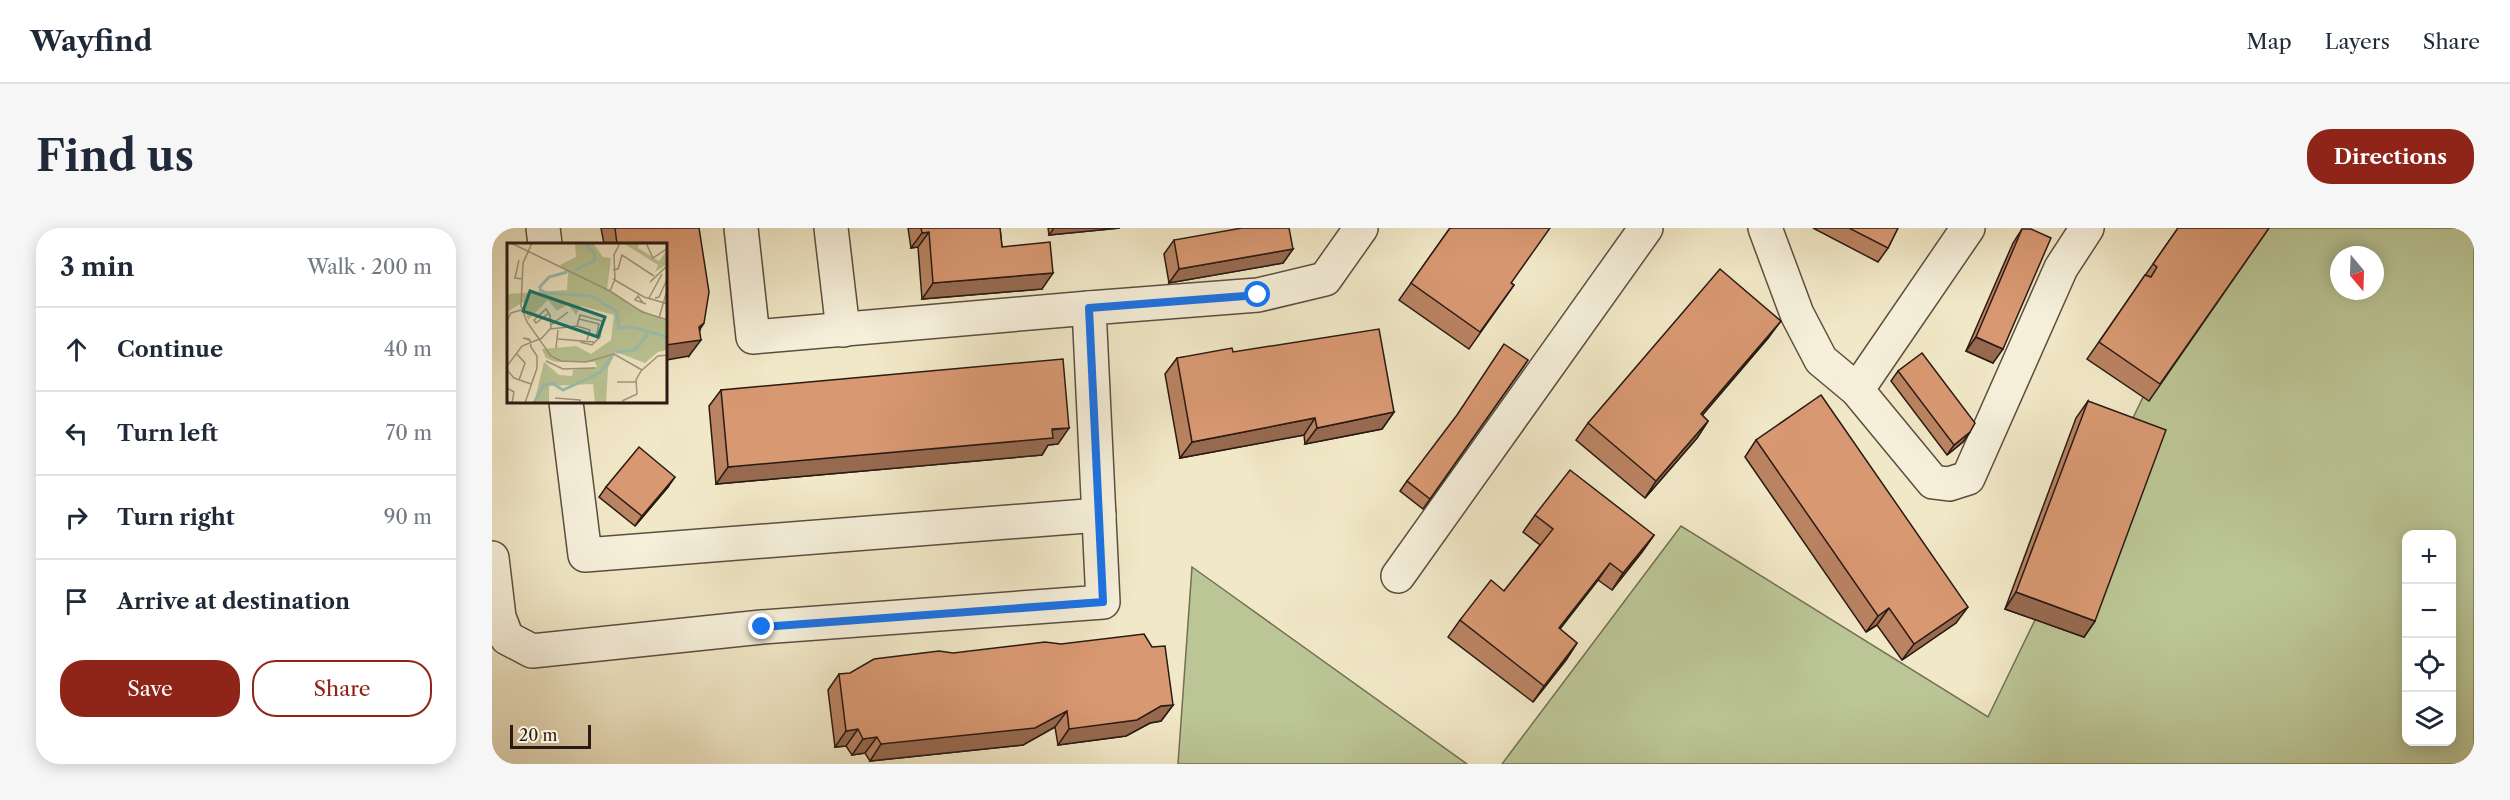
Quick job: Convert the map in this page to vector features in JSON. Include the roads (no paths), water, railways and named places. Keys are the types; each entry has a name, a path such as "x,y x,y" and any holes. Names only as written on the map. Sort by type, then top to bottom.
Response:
{"lane":[{"path":"543,228 545,243"},
{"path":"741,228 753,338 1258,295 1325,279 1361,228"},
{"path":"831,228 843,330"},
{"path":"1398,576 1646,228"},
{"path":"1765,228 1797,314 1821,360 1857,390 1933,482 1949,484 1968,478 2061,268 2087,228"},
{"path":"1857,390 1968,228"},
{"path":"492,558 499,618 507,638 531,651 762,627 1103,602 1089,308"},
{"path":"566,404 585,555 1099,514"}]}
